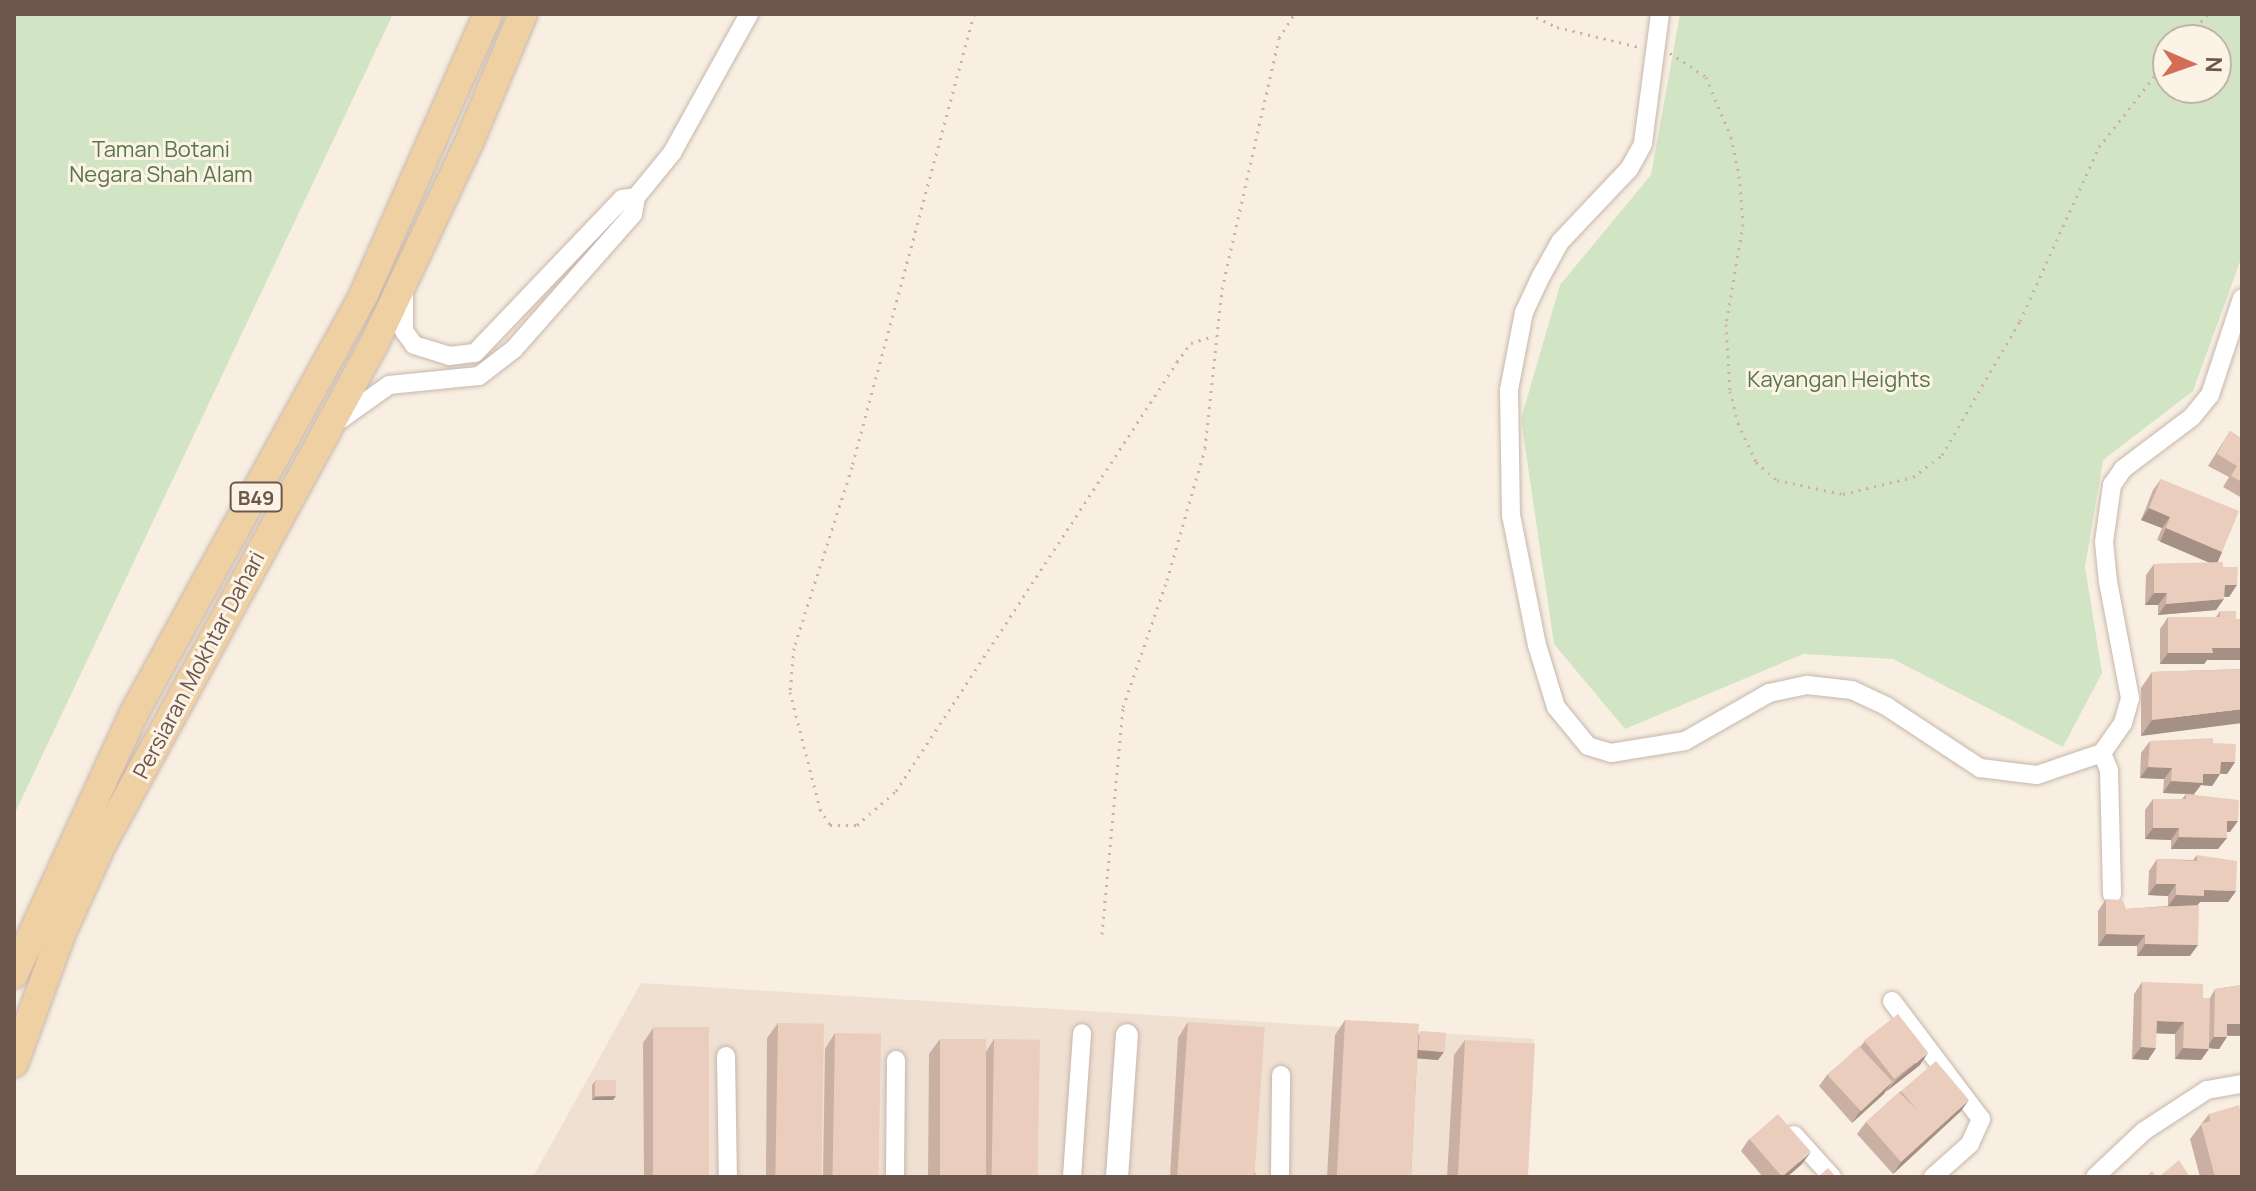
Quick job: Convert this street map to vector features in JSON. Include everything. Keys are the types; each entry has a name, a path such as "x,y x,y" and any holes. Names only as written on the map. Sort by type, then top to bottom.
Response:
{"main road":[{"name":"Persiaran Mokhtar Dahari","path":"14,974 133,715 357,308 488,14"},
{"name":"Persiaran Mokhtar Dahari","path":"14,1063 62,932 102,844 406,278 523,14"}],"street":[{"path":"326,432 389,385 479,376 496,366 633,214 636,197 672,153 749,14"},
{"path":"1660,14 1652,50 1643,144 1629,169 1560,242 1541,276 1524,312 1509,390 1511,515 1537,645 1556,707 1570,729 1588,746 1611,753 1648,750 1685,741 1769,693 1807,685 1852,690 1886,706 1980,768 2037,775 2102,753 2123,723 2130,698 2105,556 2112,485 2123,469 2192,417 2210,395 2242,298"},
{"path":"406,278 401,311 404,331 414,345 449,356 475,353 622,199 636,197"},
{"path":"2102,753 2109,770 2112,894"},
{"path":"1892,1001 1981,1119 1970,1144 1933,1177"},
{"path":"1072,1177 1082,1033"},
{"path":"1117,1177 1127,1035"},
{"path":"726,1056 728,1177"},
{"path":"895,1177 896,1060"},
{"path":"1280,1177 1281,1075"},
{"path":"2095,1177 2144,1131 2207,1090 2242,1084"},
{"path":"1778,1118 1832,1177"}],"path":[{"path":"974,14 852,467 794,648 790,692 820,809 830,825 857,825 896,791 1177,362 1191,343 1214,336"},
{"path":"1102,934 1123,707 1167,580 1205,448 1214,336 1266,89 1279,38 1294,14"},
{"path":"1529,14 1557,27 1685,58 1706,77 1731,137 1743,224 1726,324 1738,423 1756,462 1777,480 1843,494 1913,477 1942,455 2020,321 2099,147 2152,79"}],"shaded area":[{"path":"641,983 1534,1039 1525,1177 533,1177"}],"green space":[{"name":"Taman Botani Negara Shah Alam","path":"14,14 393,14 14,815"},
{"name":"Kayangan Heights","path":"1680,14 2242,14 2242,256 2193,391 2103,460 2085,567 2102,673 2063,747 1893,659 1803,654 1625,729 1554,644 1521,419 1560,285 1651,175"}],"building":[{"path":"2230,431 2242,439 2242,482 2231,476 2237,466 2217,454"},
{"path":"2161,479 2239,511 2222,552 2166,528 2170,517 2149,508"},
{"path":"2223,562 2223,567 2238,567 2237,585 2225,585 2224,599 2166,604 2167,593 2154,593 2154,564"},
{"path":"2220,611 2236,611 2236,619 2242,619 2242,648 2212,648 2213,653 2168,653 2168,617 2220,617"},
{"path":"2242,669 2242,709 2152,720 2152,672"},
{"path":"2213,738 2213,743 2236,744 2235,762 2221,762 2220,774 2203,774 2203,783 2171,781 2172,768 2148,767 2150,741"},
{"path":"2186,794 2239,800 2238,821 2227,821 2227,838 2179,837 2179,828 2153,828 2153,799 2186,799"},
{"path":"2197,855 2237,861 2236,891 2204,890 2204,896 2176,895 2176,884 2156,884 2157,859 2197,861"},
{"path":"2106,899 2123,900 2126,909 2199,905 2198,945 2145,944 2145,935 2106,934"},
{"path":"2142,982 2203,984 2203,998 2210,998 2209,1049 2183,1048 2184,1022 2157,1021 2156,1048 2141,1047"},
{"path":"2242,985 2242,1024 2227,1024 2227,1037 2214,1037 2215,989"},
{"path":"1898,1014 1928,1053 1894,1079 1864,1040"},
{"path":"1345,1020 1419,1024 1411,1177 1337,1177"},
{"path":"1188,1022 1265,1027 1254,1177 1177,1177"},
{"path":"778,1023 824,1024 821,1177 775,1177"},
{"path":"653,1027 709,1027 709,1177 653,1177"},
{"path":"1420,1031 1446,1033 1445,1052 1419,1050"},
{"path":"835,1033 881,1034 878,1177 832,1177"},
{"path":"940,1039 986,1039 986,1177 940,1177"},
{"path":"994,1039 1040,1040 1038,1177 992,1177"},
{"path":"1465,1040 1535,1044 1528,1177 1458,1177"},
{"path":"1859,1046 1892,1082 1861,1111 1828,1075"},
{"path":"1936,1061 1969,1100 1901,1162 1866,1122 1899,1092 1918,1111 1901,1091"},
{"path":"595,1080 616,1080 616,1096 595,1096"},
{"path":"2239,1105 2242,1114 2242,1177 2215,1177 2201,1124 2210,1121 2209,1114"},
{"path":"1778,1114 1811,1152 1782,1177 1749,1139"},
{"path":"2179,1160 2190,1177 2159,1177"},
{"path":"1828,1168 1836,1177 1818,1177"}]}
